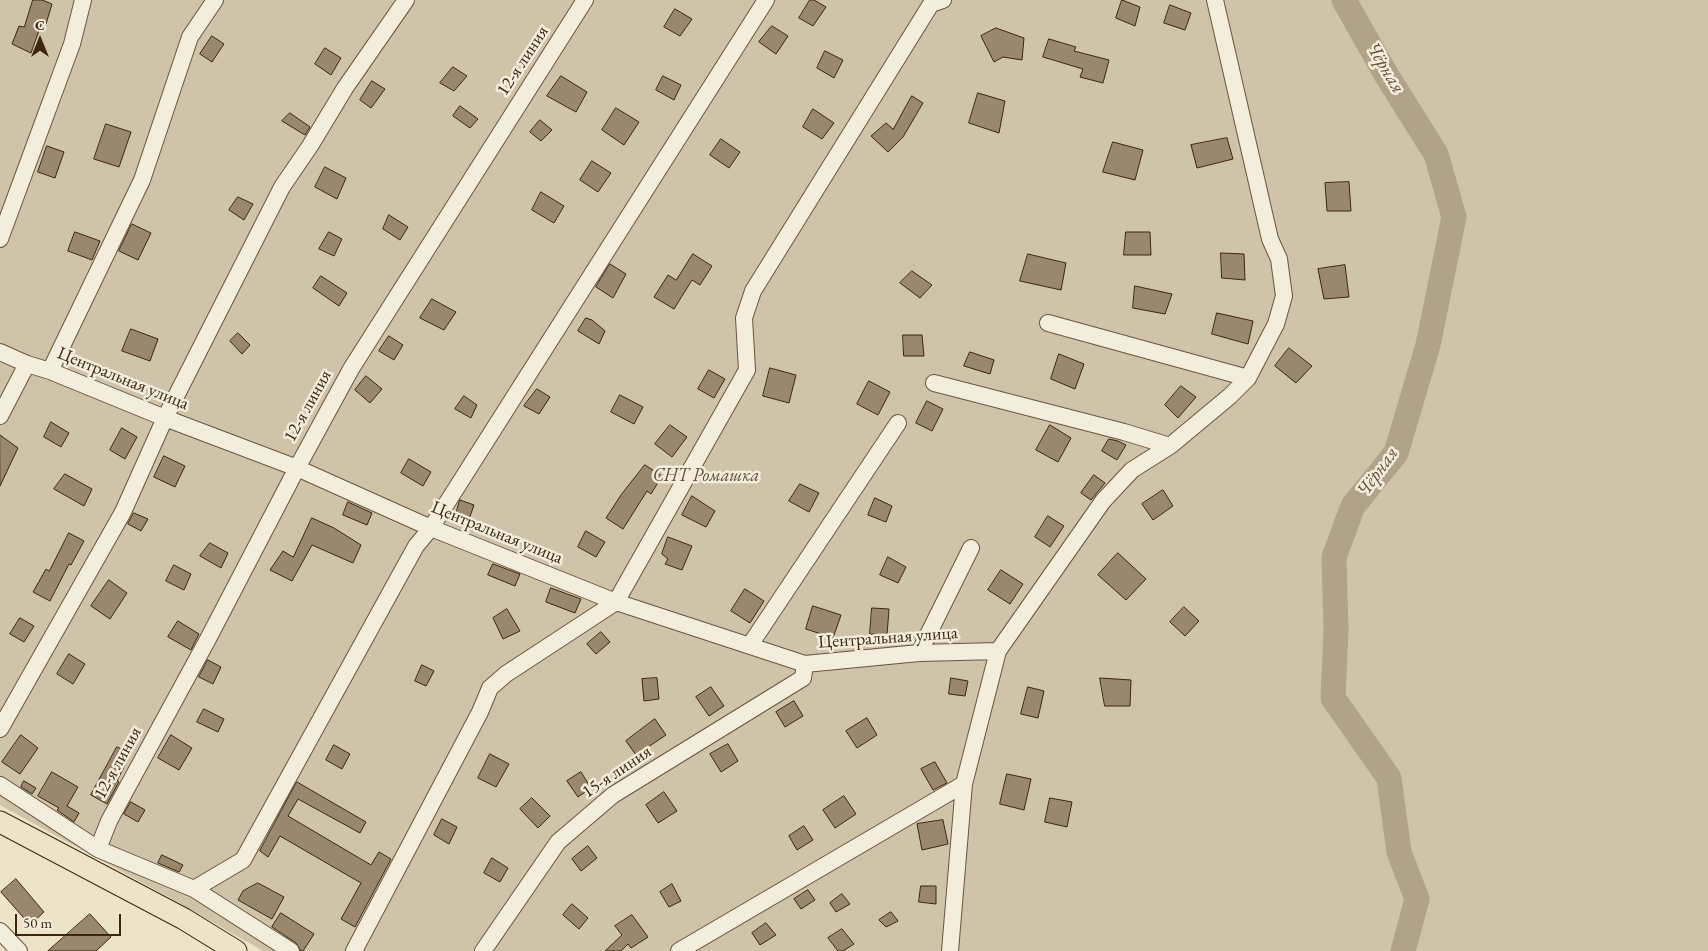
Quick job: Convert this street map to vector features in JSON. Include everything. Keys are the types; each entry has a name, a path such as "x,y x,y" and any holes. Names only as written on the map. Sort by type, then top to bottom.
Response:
{"main road":[{"path":"0,822 184,919 236,951"}],"street":[{"path":"0,239 72,44 83,0"},
{"path":"50,371 142,180 190,37 215,0"},
{"path":"0,729 5,708 123,512 165,418 282,187 310,146 345,88 406,0"},
{"name":"12-я линия","path":"98,849 109,821 204,647 351,369 585,0"},
{"path":"194,889 243,860 416,546 431,528 766,0"},
{"path":"354,951 480,712 490,688 506,674 616,602 747,370 744,318 753,291 931,4 943,0"},
{"path":"946,949 964,784 998,651 1104,502 1132,470 1170,446 1230,396 1248,378 1276,324 1284,296 1279,259 1270,239 1215,0"},
{"path":"1048,323 1248,378"},
{"name":"Центральная улица","path":"0,352 297,468 431,528 616,602 805,664 920,653 998,651"},
{"path":"0,416 27,364"},
{"path":"934,382 1170,446"},
{"path":"750,645 898,423"},
{"path":"920,653 971,548"},
{"name":"15-я линия","path":"483,951 558,842 613,795 803,678 805,664"},
{"path":"679,951 964,784"},
{"path":"0,786 98,849 194,889 291,951"},
{"path":"1,934 18,951"}],"green space":[{"name":"СНТ Ромашка","path":"0,0 1708,0 1708,951 263,951 0,805"}],"building":[{"path":"33,0 42,0 52,4 46,24 42,22 31,53 12,44 19,26 24,27"},
{"path":"810,0 814,0 826,7 813,26 799,18"},
{"path":"1122,0 1140,7 1135,26 1116,18"},
{"path":"1170,5 1191,13 1185,30 1164,23"},
{"path":"675,9 692,19 680,36 664,27"},
{"path":"772,26 788,36 776,54 759,42"},
{"path":"996,28 1024,38 1022,60 1003,57 994,62 981,36"},
{"path":"212,36 224,44 212,62 200,54"},
{"path":"1049,39 1076,47 1074,51 1109,60 1103,83 1080,77 1083,69 1043,57"},
{"path":"325,48 341,58 331,75 315,64"},
{"path":"825,51 843,60 834,78 817,68"},
{"path":"453,67 467,76 454,91 440,83"},
{"path":"561,76 587,92 576,112 547,96"},
{"path":"663,76 681,85 674,100 656,90"},
{"path":"372,81 385,89 371,108 360,100"},
{"path":"978,93 1005,101 999,133 969,123"},
{"path":"912,96 923,103 903,137 888,152 871,136 886,123 893,129"},
{"path":"460,106 478,119 470,128 453,116"},
{"path":"616,108 639,122 624,145 602,130"},
{"path":"813,109 834,123 822,139 803,127"},
{"path":"290,113 310,127 305,135 282,121"},
{"path":"540,120 552,130 541,141 530,132"},
{"path":"106,124 131,132 119,167 94,159"},
{"path":"1227,138 1233,159 1197,168 1191,145"},
{"path":"721,139 740,152 729,168 710,155"},
{"path":"1113,142 1143,150 1135,180 1103,172"},
{"path":"47,146 64,152 55,178 38,172"},
{"path":"592,161 611,173 598,192 580,180"},
{"path":"325,167 346,178 337,199 315,187"},
{"path":"1349,182 1351,211 1327,211 1325,183"},
{"path":"541,192 564,206 554,223 532,210"},
{"path":"238,197 253,204 244,220 229,210"},
{"path":"389,215 408,227 400,240 383,229"},
{"path":"132,224 151,233 138,260 119,251"},
{"path":"75,232 100,241 92,260 68,251"},
{"path":"329,232 342,239 334,256 319,249"},
{"path":"1126,232 1150,232 1151,255 1124,255"},
{"path":"1221,253 1244,254 1245,280 1222,278"},
{"path":"693,254 712,266 700,285 692,280 674,309 654,297 668,275 676,280"},
{"path":"1028,254 1066,263 1061,290 1020,281"},
{"path":"610,264 626,274 613,298 596,287"},
{"path":"1345,265 1349,297 1324,299 1318,269"},
{"path":"912,271 932,285 920,298 900,283"},
{"path":"321,276 347,293 339,306 313,288"},
{"path":"1135,286 1172,294 1165,314 1133,308"},
{"path":"432,299 456,312 444,330 420,318"},
{"path":"1217,313 1253,321 1248,344 1212,334"},
{"path":"586,318 592,320 605,331 599,344 578,331"},
{"path":"131,329 158,339 150,361 122,351"},
{"path":"238,333 250,345 242,354 230,341"},
{"path":"903,335 922,335 924,356 904,356"},
{"path":"389,336 403,345 394,360 379,351"},
{"path":"1289,348 1312,366 1296,383 1275,366"},
{"path":"970,352 994,360 990,374 964,366"},
{"path":"1059,354 1084,364 1075,389 1051,379"},
{"path":"770,368 796,375 789,403 763,396"},
{"path":"709,370 725,379 714,398 698,389"},
{"path":"366,376 382,389 370,403 355,390"},
{"path":"869,381 890,392 878,415 857,404"},
{"path":"1181,386 1196,397 1178,418 1165,405"},
{"path":"537,389 550,397 539,414 524,406"},
{"path":"620,395 643,407 634,424 611,412"},
{"path":"464,396 477,405 471,418 455,409"},
{"path":"927,401 943,409 932,431 916,423"},
{"path":"51,422 69,433 61,447 44,437"},
{"path":"670,425 687,437 672,457 655,444"},
{"path":"1050,425 1071,438 1058,462 1036,450"},
{"path":"122,428 137,437 125,459 110,450"},
{"path":"0,435 18,448 0,486"},
{"path":"1109,439 1126,445 1117,460 1102,451"},
{"path":"164,456 185,466 175,487 154,477"},
{"path":"409,459 431,472 423,486 401,473"},
{"path":"645,465 662,476 651,494 647,491 623,529 606,518 621,495"},
{"path":"65,474 92,489 84,506 54,489"},
{"path":"1094,475 1105,483 1091,500 1081,493"},
{"path":"800,484 819,493 809,512 789,501"},
{"path":"1163,490 1173,506 1153,520 1142,504"},
{"path":"692,496 715,511 706,527 682,515"},
{"path":"875,498 892,506 886,522 868,515"},
{"path":"460,500 474,505 467,525 454,521"},
{"path":"348,502 372,513 367,525 343,515"},
{"path":"134,513 148,519 141,531 128,524"},
{"path":"1048,516 1064,526 1050,547 1035,537"},
{"path":"312,518 334,528 361,545 353,563 312,545 292,581 270,570 283,551 293,557"},
{"path":"586,531 605,542 596,557 578,547"},
{"path":"69,533 84,541 71,565 69,564 50,601 33,592 46,569 49,571"},
{"path":"668,537 692,546 682,570 665,564 668,559 662,554"},
{"path":"210,543 228,553 221,568 200,556"},
{"path":"1118,553 1146,579 1126,600 1098,575"},
{"path":"888,557 906,567 898,583 880,575"},
{"path":"493,564 520,574 515,586 488,575"},
{"path":"174,565 191,574 184,590 166,581"},
{"path":"1001,570 1023,584 1010,604 988,590"},
{"path":"109,580 127,593 110,619 91,606"},
{"path":"551,588 581,599 575,613 546,602"},
{"path":"745,589 764,601 750,623 731,611"},
{"path":"813,606 841,615 833,638 806,629"},
{"path":"1184,607 1199,621 1185,636 1170,622"},
{"path":"872,608 889,609 887,635 870,634"},
{"path":"507,609 520,631 503,639 493,618"},
{"path":"20,618 34,626 24,642 10,634"},
{"path":"178,621 199,634 191,650 168,637"},
{"path":"601,632 610,642 596,654 587,644"},
{"path":"69,654 85,664 73,684 57,674"},
{"path":"208,660 221,667 213,684 199,677"},
{"path":"422,665 434,671 426,686 415,681"},
{"path":"657,678 659,699 644,701 642,679"},
{"path":"951,678 968,681 965,696 949,694"},
{"path":"1100,678 1131,680 1130,706 1105,706"},
{"path":"711,687 724,706 709,716 696,697"},
{"path":"1028,687 1044,691 1038,718 1021,714"},
{"path":"794,701 803,716 785,727 776,712"},
{"path":"204,709 224,719 218,732 197,722"},
{"path":"867,718 877,735 857,748 846,731"},
{"path":"655,719 666,735 636,755 626,741"},
{"path":"21,735 38,748 20,774 2,762"},
{"path":"171,735 192,748 179,770 158,758"},
{"path":"728,744 738,761 721,772 710,754"},
{"path":"334,745 350,754 342,769 326,760"},
{"path":"117,747 131,753 107,804 91,795"},
{"path":"490,754 509,764 496,787 478,778"},
{"path":"935,762 947,783 933,790 921,769"},
{"path":"52,772 78,787 67,806 79,813 74,822 57,810 59,808 38,796"},
{"path":"581,772 591,788 578,797 567,781"},
{"path":"1007,774 1031,779 1024,810 1000,804"},
{"path":"24,781 36,788 32,794 21,787"},
{"path":"297,782 366,822 360,833 298,799 288,816 371,865 379,852 391,859 355,927 341,919 361,883 280,836 268,857 260,851"},
{"path":"664,792 677,811 658,823 646,805"},
{"path":"844,796 856,814 835,828 823,810"},
{"path":"532,798 550,816 538,828 520,809"},
{"path":"1050,798 1072,802 1067,827 1045,822"},
{"path":"131,802 145,810 138,822 124,814"},
{"path":"442,819 457,827 449,844 434,835"},
{"path":"943,820 948,844 922,850 917,824"},
{"path":"804,826 813,840 797,850 789,836"},
{"path":"588,846 597,858 581,871 572,859"},
{"path":"162,855 183,865 179,872 158,863"},
{"path":"492,858 508,868 500,882 484,873"},
{"path":"16,879 44,912 30,925 1,892"},
{"path":"258,883 284,897 272,919 238,900 243,891"},
{"path":"672,884 681,901 669,907 660,892"},
{"path":"921,886 936,886 936,904 919,902"},
{"path":"808,890 815,900 801,909 794,899"},
{"path":"842,894 850,904 836,912 830,903"},
{"path":"572,904 588,918 579,929 563,915"},
{"path":"891,912 898,921 886,927 879,920"},
{"path":"281,913 314,934 303,951 301,951 296,943 272,927"},
{"path":"90,914 111,937 96,951 48,951"},
{"path":"632,915 648,937 631,948 628,944 621,951 605,951 622,935 615,926"},
{"path":"766,923 776,935 760,945 752,933"},
{"path":"842,929 854,944 843,951 838,951 828,938"}],"waterway":[{"name":"Чёрная","path":"1344,0 1387,76 1436,154 1454,217 1428,345 1396,453 1353,506 1334,557 1336,630 1333,698 1389,778 1399,852 1417,899 1403,951"}]}
